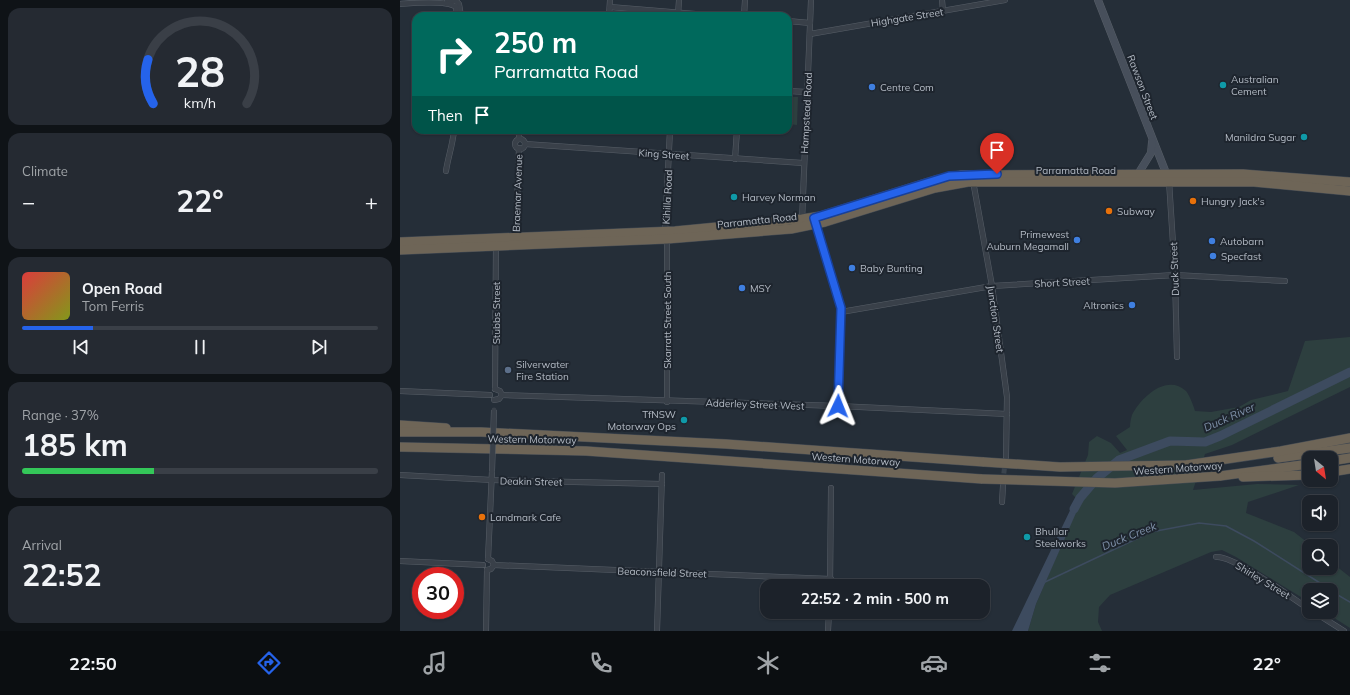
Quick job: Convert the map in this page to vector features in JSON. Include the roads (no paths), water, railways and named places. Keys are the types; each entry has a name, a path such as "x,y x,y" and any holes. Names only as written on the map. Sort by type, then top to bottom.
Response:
{"highway":[{"name":"Parramatta Road","path":"815,221 949,176 987,174 1138,174 1254,182 1350,191"},
{"name":"Parramatta Road","path":"400,242 496,242 666,235 802,223 815,221 935,188 973,181 1243,174 1350,182"},
{"name":"Parramatta Road","path":"400,250 496,242 516,237 666,235"},
{"path":"400,425 439,427 481,432"},
{"name":"Western Motorway","path":"400,432 481,432 726,444 1068,467 1186,464 1233,461 1350,448"},
{"name":"Western Motorway","path":"1233,461 1350,438"},
{"name":"Western Motorway","path":"400,447 586,451 982,479 1115,484 1220,476 1302,465"},
{"path":"1338,460 1350,458"},
{"path":"1338,471 1350,469"},
{"path":"1220,476 1258,478 1302,475"}],"main road":[{"name":"Rawson Street","path":"1098,0 1152,140 1168,177"},
{"path":"1138,174 1151,153 1152,140"}],"street":[{"path":"434,3 446,0 460,6 461,12"},
{"path":"609,12 610,0"},
{"path":"678,12 679,0"},
{"path":"744,12 746,0"},
{"name":"Hampstead Road","path":"802,223 803,163 811,0"},
{"path":"942,0 944,11"},
{"name":"Highgate Street","path":"810,34 1005,0"},
{"path":"400,4 454,3"},
{"path":"610,7 652,12"},
{"path":"792,21 810,23"},
{"path":"792,91 807,92"},
{"path":"446,171 454,134"},
{"path":"519,134 519,139 516,144 519,148 523,148 525,144 523,140 519,139"},
{"name":"Kihilla Road","path":"666,235 670,134"},
{"path":"735,158 737,134"},
{"name":"King Street","path":"525,144 803,163"},
{"name":"Braemar Avenue","path":"516,237 519,148"},
{"name":"Duck Street","path":"1168,177 1175,276 1177,356"},
{"name":"Junction Street","path":"973,181 992,286 1007,397 1006,457"},
{"path":"815,221 840,302 838,406"},
{"name":"Skarratt Street South","path":"666,235 667,402"},
{"name":"Stubbs Street","path":"495,389 496,242"},
{"name":"Short Street","path":"841,312 992,286 1175,276 1285,281"},
{"path":"490,395 495,389 500,391 502,395 499,400 494,400"},
{"path":"400,391 490,395 494,400 488,559 484,561 483,565"},
{"name":"Adderley Street West","path":"502,395 667,402 838,406 1007,414"},
{"name":"Deakin Street","path":"400,475 492,480 662,484"},
{"path":"656,631 662,475"},
{"path":"1002,502 1003,486"},
{"path":"831,488 831,579"},
{"name":"Shirley Street","path":"1216,557 1224,557 1246,568 1302,604"},
{"path":"487,570 491,569 494,565 492,561 488,559"},
{"path":"400,561 483,565 487,570 486,631"},
{"name":"Beaconsfield Street","path":"494,565 831,579"},
{"path":"828,631 829,619"},
{"path":"1325,619 1344,631"}],"water":[{"path":"1083,497 1036,604 1028,631 1012,631 1076,498"}],"waterway":[{"name":"Duck River","path":"1074,509 1080,498 1097,478 1119,460 1170,441 1205,442 1350,372"},
{"name":"Duck Creek","path":"1045,582 1151,532 1199,523 1226,526 1254,541 1320,583"},
{"name":"Duck Creek","path":"1338,595 1350,602"}],"tunnel":[{"path":"1003,481 1005,463"}],"place":[{"name":"Australian Cement","path":"1223,85"},
{"name":"Centre Com","path":"872,87"},
{"name":"Manildra Sugar","path":"1304,137"},
{"name":"Harvey Norman","path":"734,197"},
{"name":"Hungry Jack's","path":"1193,201"},
{"name":"Subway","path":"1109,211"},
{"name":"Primewest Auburn Megamall","path":"1077,240"},
{"name":"Autobarn","path":"1212,241"},
{"name":"Specfast","path":"1213,256"},
{"name":"Baby Bunting","path":"852,268"},
{"name":"MSY","path":"742,288"},
{"name":"Altronics","path":"1132,305"},
{"name":"Silverwater Fire Station","path":"508,370"},
{"name":"TfNSW Motorway Ops","path":"684,420"},
{"name":"Landmark Cafe","path":"482,517"},
{"name":"Bhullar Steelworks","path":"1027,537"}]}
